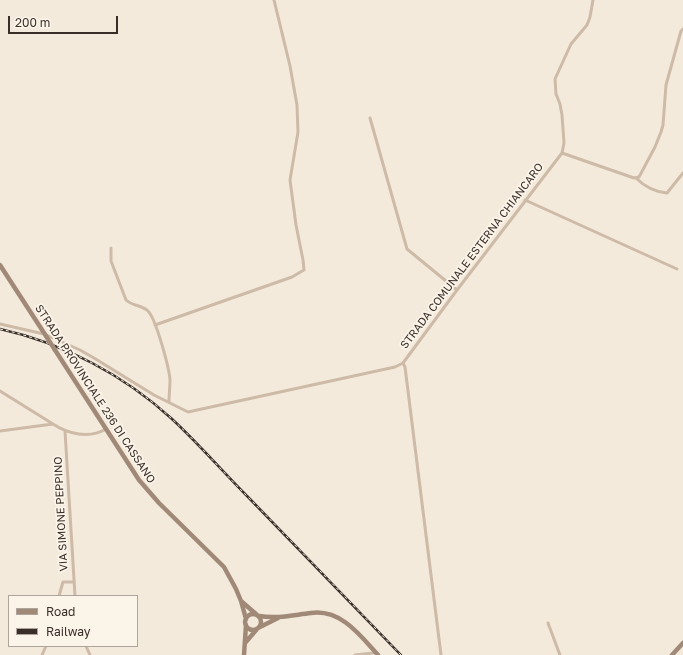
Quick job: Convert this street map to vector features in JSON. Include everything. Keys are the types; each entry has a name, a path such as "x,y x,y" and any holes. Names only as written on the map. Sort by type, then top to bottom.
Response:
{"main road":[{"name":"STRADA PROVINCIALE 236 DI CASSANO","path":"0,265 135,474 152,495 224,567 231,578 241,601 246,619"},
{"path":"241,601 258,615 262,623 246,642"},
{"path":"246,625 249,629 258,628 280,618 317,612 330,615 344,621 354,628 377,653"},
{"path":"244,655 246,642 246,619 249,615 280,618"},
{"path":"672,655 683,643"}],"street":[{"path":"155,325 292,277 304,270 297,236 290,180 298,132 297,104 289,59 274,0"},
{"path":"593,0 590,17 586,25 571,44 555,79 556,94 562,115 564,143 562,153 636,178 646,187 654,191 667,193 683,173"},
{"path":"636,178 641,174 661,132 663,125 666,85 681,31 683,29"},
{"path":"370,118 407,249 457,290"},
{"name":"STRADA COMUNALE ESTERNA CHIANCARO","path":"441,655 406,375 403,363 562,153"},
{"path":"526,200 677,269"},
{"path":"111,248 110,255 112,266 126,300 147,310 155,325 169,375 169,402"},
{"path":"0,324 45,335 94,358 154,395 192,413 395,367 403,363"},
{"path":"0,391 66,431 80,434 106,429"},
{"path":"0,431 53,424"},
{"name":"VIA SIMONE PEPPINO","path":"66,431 75,595"},
{"path":"59,595 64,582 74,582"},
{"path":"548,623 560,655"},
{"path":"355,655 377,653"}],"railway":[{"path":"0,329 47,343 92,363 134,388 153,403 192,438 401,655"}]}
